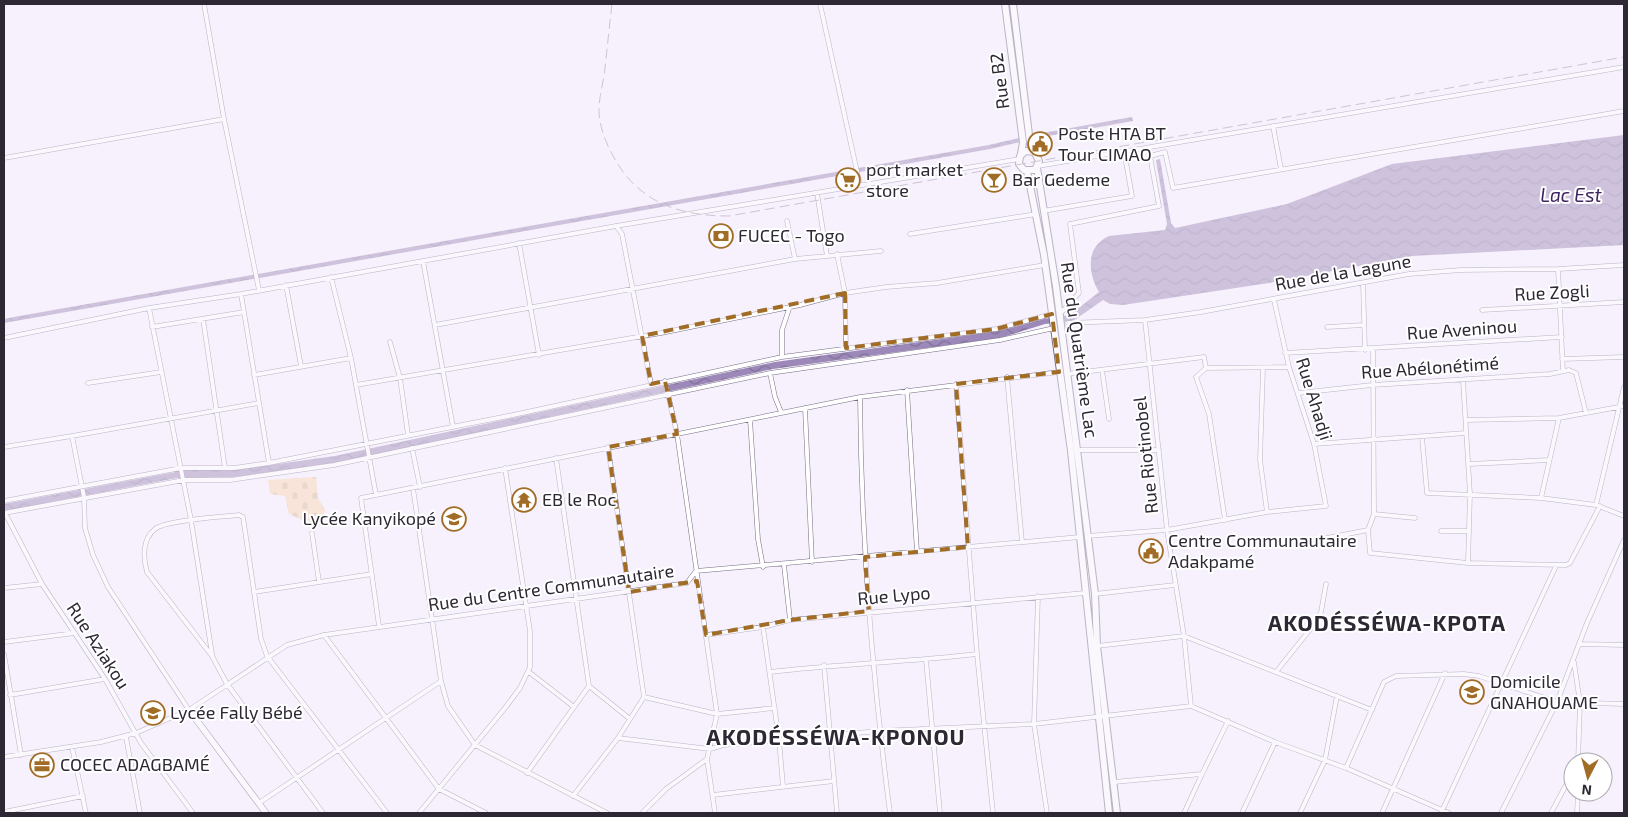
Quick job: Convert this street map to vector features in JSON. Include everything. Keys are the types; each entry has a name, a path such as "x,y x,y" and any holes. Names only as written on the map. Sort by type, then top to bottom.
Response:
{"main road":[{"name":"Rue B2","path":"1005,4 1023,142 1020,156"},
{"name":"Rue B2","path":"1013,4 1030,142 1034,152"},
{"path":"1028,151 1034,152 1039,158 1037,167 1027,171 1020,167 1020,156 1028,151"},
{"name":"Rue du Quatrième Lac","path":"1037,167 1056,314 1054,328 1059,372 1084,536"},
{"name":"Rue du Quatrième Lac","path":"1027,171 1067,374 1077,450 1080,508"},
{"path":"1084,536 1086,593 1109,813"},
{"path":"1084,536 1095,594 1097,646 1117,813"}],"street":[{"path":"204,4 224,119 259,290"},
{"path":"820,4 860,185"},
{"path":"1037,167 1624,67"},
{"path":"4,500 181,468 225,468 269,463 453,427 782,357 996,329 1056,314 1079,293 1070,224 1159,206 1150,156 1165,152 1173,188 1624,111"},
{"path":"4,158 224,119"},
{"path":"1274,126 1281,169"},
{"path":"1043,211 1132,196 1124,151"},
{"path":"4,338 149,308 241,294 520,243 817,193 1020,156"},
{"path":"817,193 827,256"},
{"path":"910,234 1036,214"},
{"path":"788,221 795,259"},
{"path":"616,226 622,234 651,384"},
{"path":"520,243 539,355"},
{"path":"435,324 612,293 632,287 661,285 795,259 880,250"},
{"path":"837,254 845,293 846,348"},
{"path":"423,261 453,427"},
{"path":"356,385 642,336 815,302 845,293 886,287 937,283 1045,265"},
{"name":"Rue de la Lagune","path":"1068,323 1145,320 1274,300 1408,274 1461,270 1558,269 1624,265"},
{"path":"1558,269 1563,371 1573,371 1576,373 1586,413"},
{"path":"331,277 351,358 376,495"},
{"path":"1363,283 1365,350"},
{"path":"286,285 301,366"},
{"path":"241,294 269,463"},
{"name":"Rue Ahadji","path":"1274,300 1288,367 1299,393 1314,444 1326,506"},
{"name":"Rue Zogli","path":"1482,310 1624,302"},
{"path":"782,357 782,330 790,306"},
{"path":"149,308 192,520 212,656"},
{"path":"152,327 244,312"},
{"path":"203,319 225,468"},
{"name":"Rue Riotinobel","path":"1145,320 1167,530 1184,636 1191,706"},
{"path":"1328,327 1364,325"},
{"path":"4,513 184,480 230,480 370,457 770,372 1000,340 1054,328"},
{"name":"Rue Aveninou","path":"1285,354 1562,337"},
{"path":"390,342 400,378 408,435"},
{"path":"1374,349 1372,385 1374,514 1368,530 1370,553 1468,563 1556,566 1570,563 1598,505 1622,407 1624,387"},
{"path":"1067,374 1204,357 1206,368"},
{"path":"1562,359 1624,357"},
{"path":"254,375 351,358"},
{"path":"1225,520 1210,414 1196,377 1206,368 1288,367"},
{"path":"1263,368 1260,460 1267,512"},
{"path":"1102,370 1108,419"},
{"name":"Rue Abélonétimé","path":"1299,393 1372,385 1463,380 1563,371"},
{"path":"88,383 162,372"},
{"path":"770,372 775,397 781,412"},
{"path":"379,626 361,498 860,397 1007,377 1059,372"},
{"path":"1007,377 1022,542"},
{"path":"1463,380 1470,494 1468,563"},
{"path":"666,381 677,434 716,714 707,759 715,813"},
{"path":"956,384 972,603 994,813"},
{"path":"907,390 917,552"},
{"path":"860,397 861,509 879,731 890,813"},
{"path":"4,447 259,402"},
{"path":"1466,420 1559,418 1622,407"},
{"path":"805,408 812,562"},
{"path":"1541,498 1559,418"},
{"path":"750,420 757,520 763,567"},
{"path":"1314,444 1466,433"},
{"path":"72,436 84,498 85,528 93,555 108,587 189,710 266,813"},
{"path":"1422,437 1427,492 1541,498 1598,505 1624,516"},
{"path":"573,796 618,738 644,697 608,447"},
{"path":"412,448 420,486"},
{"path":"1077,450 1159,450"},
{"path":"556,458 589,686 630,719"},
{"path":"1469,464 1549,460"},
{"path":"419,813 520,688 529,672 531,646 505,468"},
{"path":"413,488 441,681 448,706 475,745 607,813"},
{"name":"Rue du Centre Communautaire","path":"4,757 126,737 189,710 267,656 287,645 324,636 433,618 687,583 696,571 763,567 1084,536 1167,530 1267,512 1326,506"},
{"name":"Rue Aziakou","path":"4,513 42,584 105,679 136,733 193,813"},
{"path":"1374,514 1414,518"},
{"path":"323,813 227,684 212,656 147,572 144,563 145,545 154,529 192,520 239,515 243,517 261,638 267,656 387,813"},
{"path":"1327,538 1368,530"},
{"path":"1441,531 1469,532"},
{"path":"312,534 319,582"},
{"path":"1501,813 1557,702 1624,540"},
{"path":"784,565 790,620"},
{"path":"1442,812 1556,566"},
{"path":"254,592 372,574"},
{"path":"4,588 42,584"},
{"path":"1276,672 1316,622 1321,612 1326,584"},
{"path":"1095,594 1175,585"},
{"name":"Rue Lypo","path":"706,636 763,627 790,620 869,611 1086,593"},
{"path":"1038,596 1034,724 1047,813"},
{"path":"763,627 775,708 783,786"},
{"path":"4,642 75,633"},
{"path":"324,636 439,789 486,813"},
{"path":"1097,646 1184,636 1372,710"},
{"path":"1580,644 1624,645"},
{"path":"4,654 21,754"},
{"path":"770,672 824,666 926,660 977,654"},
{"path":"926,660 940,813"},
{"path":"1574,660 1580,703 1578,752"},
{"path":"824,666 837,813"},
{"path":"529,672 574,707"},
{"path":"1382,813 1445,673"},
{"path":"1346,768 1384,682 1388,678 1445,673 1479,676 1502,682 1557,702 1624,704"},
{"path":"10,695 105,679"},
{"path":"259,803 298,779 441,681"},
{"path":"527,773 589,686"},
{"path":"1300,813 1325,760 1337,696"},
{"path":"644,697 716,714 775,708"},
{"path":"618,738 710,749 724,745 879,731 1034,724 1106,714 1191,706 1275,742 1346,768 1442,812 1449,813"},
{"path":"1184,813 1228,721"},
{"path":"126,737 140,813"},
{"path":"1242,813 1275,742"},
{"path":"72,747 86,813"},
{"path":"642,813 666,790 707,759"},
{"path":"1114,782 1202,774"},
{"path":"713,794 834,781"},
{"path":"1551,813 1563,791"},
{"path":"4,812 83,796"}],"highlighted area":[{"path":"845,293 846,348 996,329 1052,314 1059,372 956,384 968,547 865,557 869,611 790,620 706,635 697,581 629,592 608,447 677,434 665,381 651,384 642,336"}],"green space":[{"path":"316,477 318,498 325,510 321,525 311,524 289,514 285,496 270,494 268,480"}],"water":[{"path":"1132,117 1133,121 1037,138 990,149 4,323 4,319 14,317 989,145 1037,134"},
{"name":"Lac Est","path":"1624,135 1624,245 1412,256 1269,283 1123,305 1110,304 1103,300 1073,321 1045,324 1000,338 773,369 340,462 234,477 177,478 4,511 4,504 186,470 234,470 335,456 775,362 999,331 1044,319 1070,315 1099,292 1095,285 1091,261 1092,254 1101,241 1109,236 1165,230 1167,224 1156,160 1160,159 1171,223 1175,228 1287,204 1392,164"}],"railway":[{"path":"612,4 599,110 601,127 609,149 622,170 634,184 647,195 661,203 693,213 729,216 1624,57"}],"place":[{"name":"Poste HTA BT Tour CIMAO","path":"1040,144"},
{"name":"port market store","path":"848,180"},
{"name":"Bar Gedeme","path":"994,180"},
{"name":"FUCEC - Togo","path":"721,236"},
{"name":"EB le Roc","path":"524,500"},
{"name":"Lycée Kanyikopé","path":"454,519"},
{"name":"Centre Communautaire Adakpamé","path":"1151,551"},
{"name":"Domicile GNAHOUAME","path":"1472,692"},
{"name":"Lycée Fally Bébé","path":"153,713"},
{"name":"COCEC ADAGBAMÉ","path":"42,765"}],"district":[{"name":"AKODÉSSÉWA-KPOTA","path":"1387,623"},
{"name":"AKODÉSSÉWA-KPONOU","path":"836,737"}]}
